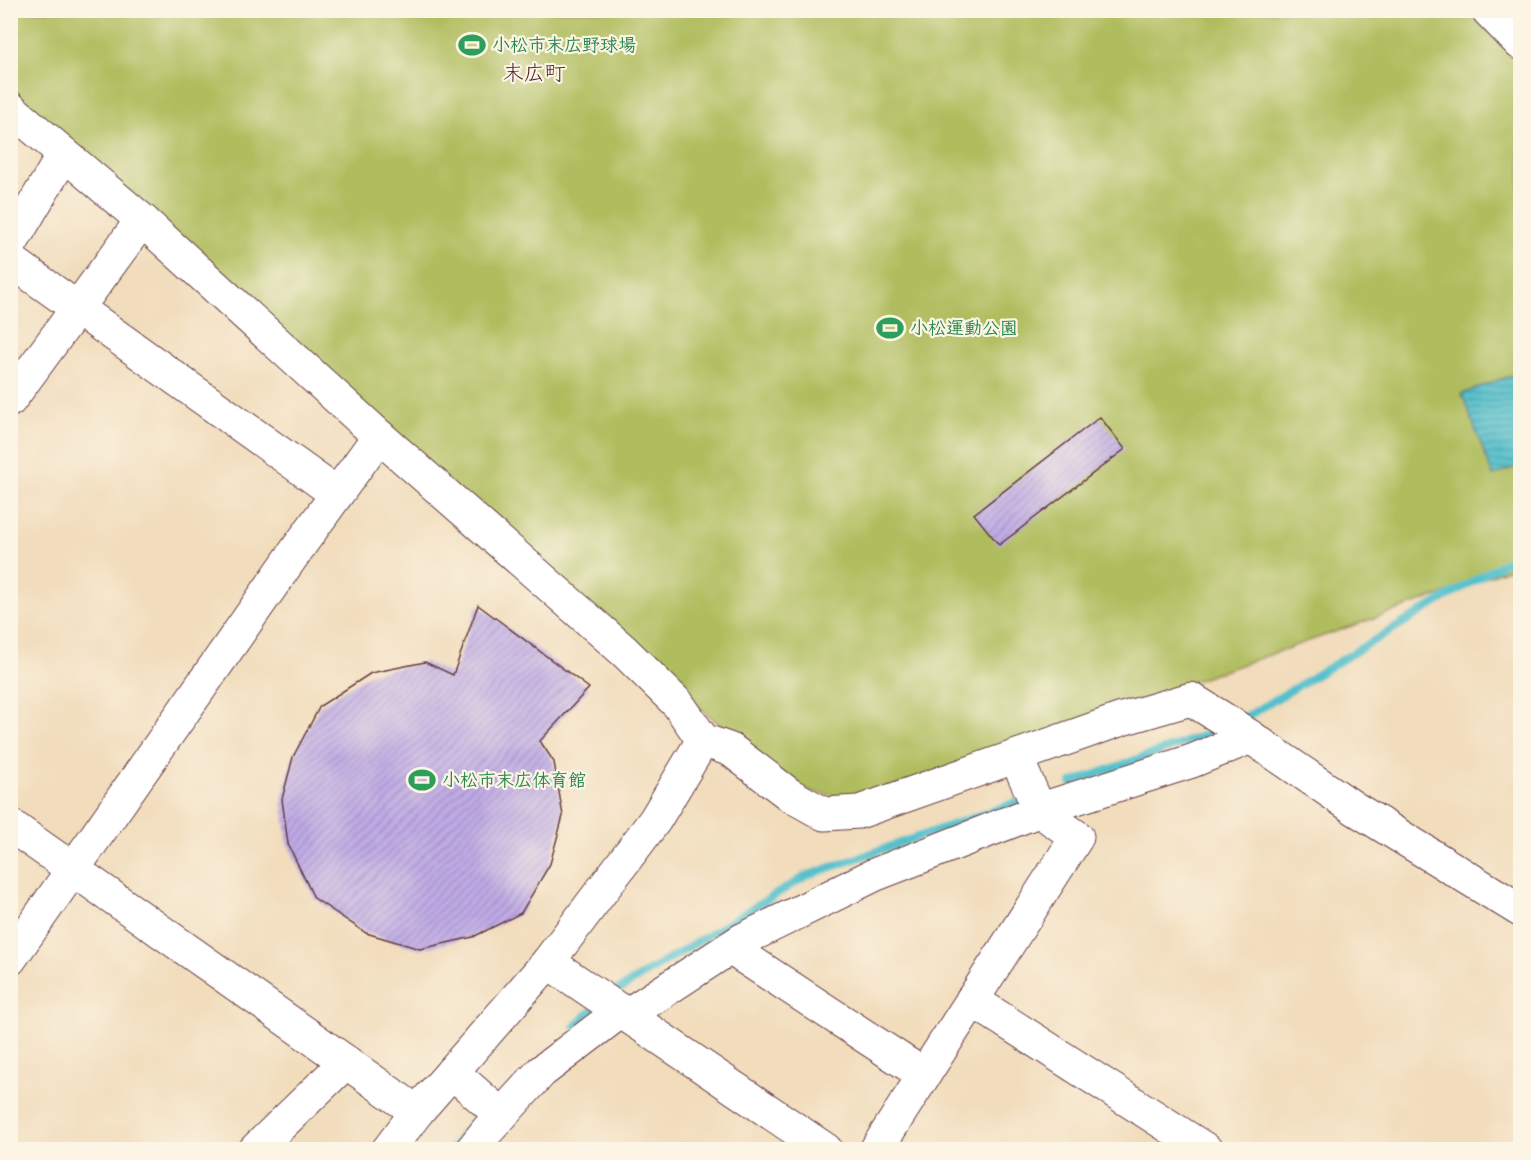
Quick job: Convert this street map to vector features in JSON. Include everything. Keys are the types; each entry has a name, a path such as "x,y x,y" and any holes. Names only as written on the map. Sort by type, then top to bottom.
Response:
{"street":[{"path":"1488,10 1521,44"},
{"path":"10,108 142,220 379,436 624,651 678,704 703,740 731,750 790,795 824,814 859,812 1030,789 1192,761 1251,737"},
{"path":"10,245 64,154"},
{"path":"10,400 142,220"},
{"path":"10,260 337,494"},
{"path":"10,958 379,436"},
{"path":"472,1149 492,1108 624,1013 730,948 874,874 1030,789 1122,719 1191,699 1354,808 1521,910"},
{"path":"388,1149 417,1112 548,962 655,820 703,740"},
{"path":"876,1149 1077,837 1030,789"},
{"path":"10,825 417,1112"},
{"path":"730,948 924,1075"},
{"path":"548,962 826,1149"},
{"path":"972,1000 1206,1149"},
{"path":"255,1149 346,1062"},
{"path":"452,1072 492,1108"}],"green space":[{"name":"小松運動公園","path":"11,11 1468,11 1520,63 1520,564 1449,592 857,799 796,789 379,436 11,108"}],"water":[{"path":"1520,372 1520,465 1493,476 1462,394"}],"building":[{"path":"1100,417 1125,449 999,545 974,514"},
{"name":"小松市末広体育館","path":"478,605 589,688 540,741 554,762 563,816 550,864 521,913 473,937 420,949 366,933 314,898 288,844 282,799 293,757 320,706 371,673 425,662 453,675"}],"waterway":[{"path":"1246,717 1520,553"},
{"path":"1071,783 1208,734"},
{"path":"613,993 806,876 1023,800"},
{"path":"575,1026 594,1009"},
{"path":"451,1150 473,1121 485,1110"}],"place":[{"name":"小松市末広野球場","path":"472,45"},
{"name":"小松運動公園","path":"890,328"},
{"name":"小松市末広体育館","path":"422,780"}],"district":[{"name":"末広町","path":"534,73"}]}
